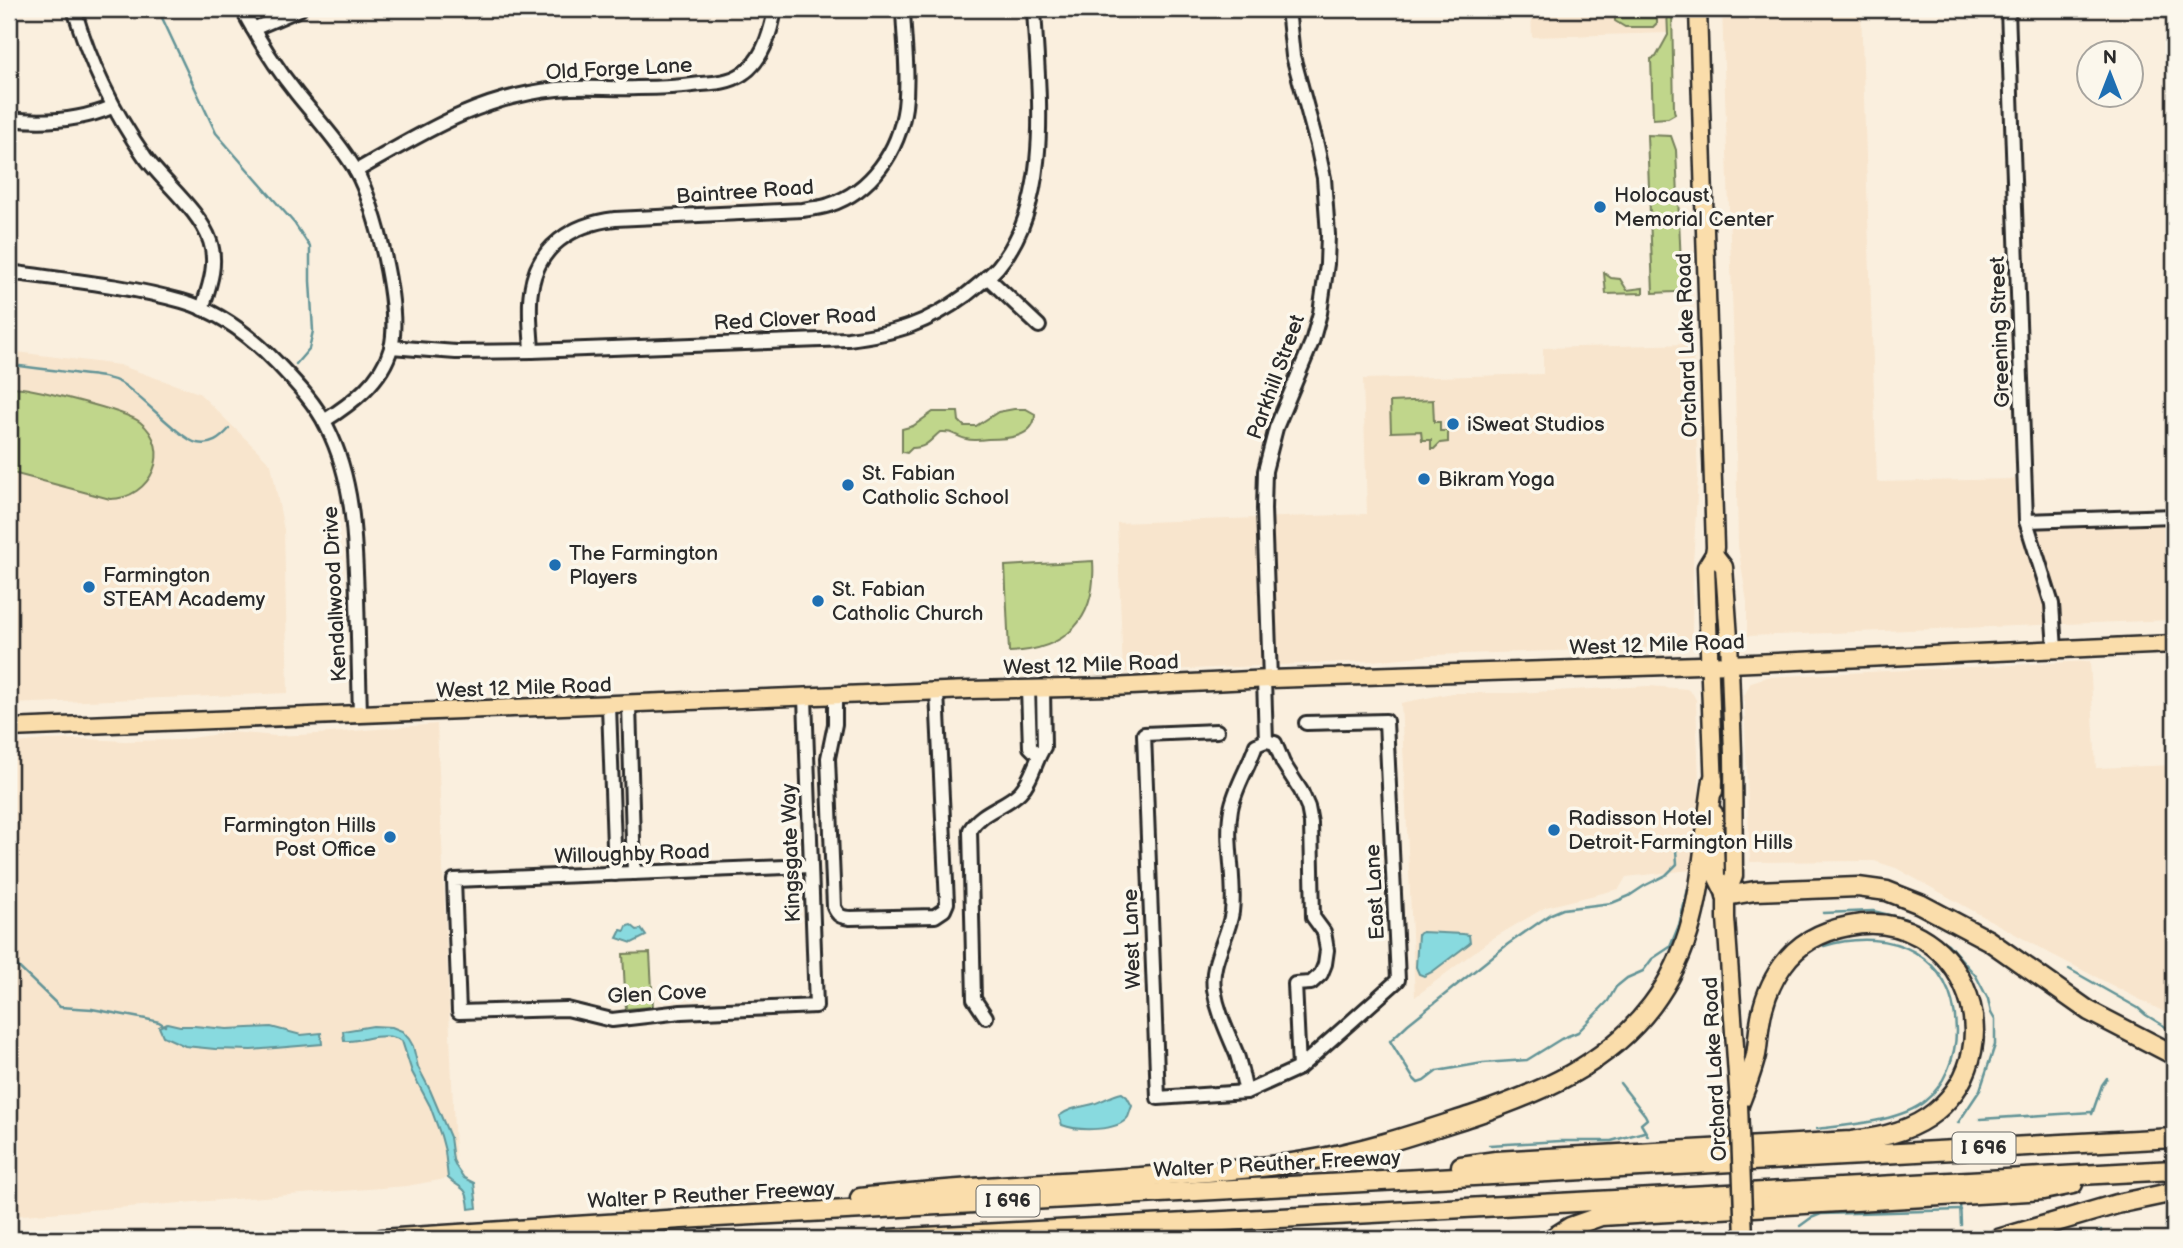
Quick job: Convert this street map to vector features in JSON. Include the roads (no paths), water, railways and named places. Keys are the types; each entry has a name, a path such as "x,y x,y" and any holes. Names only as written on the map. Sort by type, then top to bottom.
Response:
{"highway":[{"path":"681,1219 884,1195 1242,1170 1311,1160 1400,1139 1489,1110 1550,1086 1590,1063 1625,1035 1652,1005 1668,979 1689,934 1700,889 1713,780"},
{"path":"1726,896 1755,891 1845,888 1886,891 1920,904 1988,940 2089,1011 2174,1055"},
{"path":"1348,1183 1496,1161 1793,1145 1887,1136 1913,1126 1936,1112 1963,1077 1970,1059 1973,1012 1967,990 1956,969 1929,942 1897,926 1864,923 1831,929 1804,942 1784,962 1770,984 1764,1002 1754,1062 1739,1105"},
{"name":"Walter P Reuther Freeway","path":"382,1239 681,1219 2174,1138"},
{"name":"I 696","path":"888,1239 2174,1170"},
{"path":"1551,1239 1570,1227 1601,1216 2045,1189 2136,1171"},
{"path":"1998,1239 2117,1203 2174,1192"}],"main road":[{"name":"Orchard Lake Road","path":"1698,9 1714,554 1706,567 1716,876 1726,896 1745,1239"},
{"name":"Orchard Lake Road","path":"1714,554 1724,567 1730,664 1734,876 1726,896"},
{"name":"West 12 Mile Road","path":"9,728 1709,665 2174,644"}],"street":[{"path":"74,9 91,60 112,107 151,164 203,227 210,242 214,258 202,309"},
{"path":"242,9 280,71 356,171 370,202 385,256 393,323 391,347 377,375 363,392 324,421"},
{"path":"253,29 300,9"},
{"name":"Old Forge Lane","path":"356,171 437,125 473,108 497,101 557,89 649,88 722,82 742,74 753,65 764,48 775,9"},
{"name":"Baintree Road","path":"532,351 530,304 535,274 553,244 566,234 597,221 615,219 774,213 815,208 843,199 863,187 889,156 905,109 903,9"},
{"name":"Red Clover Road","path":"391,347 456,352 532,351 868,336 897,331 923,322 943,311 998,266 1025,216 1033,186 1040,129 1034,9"},
{"name":"Parkhill Street","path":"1266,741 1265,471 1276,428 1312,342 1320,313 1328,235 1324,178 1293,56 1287,9"},
{"name":"Greening Street","path":"2008,9 2026,522 2052,604 2055,650"},
{"path":"9,119 36,122 66,120 94,115 112,107"},
{"name":"Kendallwood Drive","path":"9,272 126,288 183,301 212,313 269,354 308,398 324,421 337,449 352,510 360,715"},
{"path":"987,277 1039,326"},
{"path":"2026,522 2174,516"},
{"path":"986,1017 974,999 970,830 980,818 1021,792 1028,782 1038,755 1044,747 1035,688"},
{"path":"835,697 835,724 828,758 836,913 850,918 935,916 947,903 937,692"},
{"name":"Kingsgate Way","path":"804,698 816,1006"},
{"path":"629,705 634,873"},
{"path":"609,706 615,874"},
{"name":"East Lane","path":"1274,1080 1300,1068 1398,980 1386,721 1306,723"},
{"name":"West Lane","path":"1217,731 1144,734 1158,1098 1246,1092 1274,1080"},
{"path":"1246,1092 1238,1057 1218,1012 1213,976 1232,910 1229,826 1231,809 1256,745 1266,741 1275,743 1283,764 1301,790 1308,807 1311,823 1313,917 1324,932 1327,950 1321,974 1311,983 1295,984 1300,1068"},
{"name":"Willoughby Road","path":"459,1012 454,880 811,866"},
{"name":"Glen Cove","path":"459,1012 567,1009 612,1020 681,1012 816,1006"}],"water":[{"path":"631,925 637,930 641,929 646,936 632,943 617,938 621,930 625,931 627,926"},
{"path":"1418,934 1469,935 1470,943 1424,976 1419,974 1416,967"},
{"path":"167,1023 227,1029 271,1027 301,1035 321,1033 322,1044 251,1050 185,1046 163,1036 159,1027"},
{"path":"373,1026 392,1027 402,1031 413,1046 418,1067 450,1137 453,1160 464,1178 474,1183 477,1208 469,1209 463,1189 448,1178 441,1136 430,1106 412,1072 402,1041 381,1036 344,1041 343,1031"},
{"path":"1122,1093 1132,1106 1123,1122 1097,1129 1062,1125 1059,1116 1067,1111"}],"waterway":[{"path":"158,9 216,133 295,224 310,247 313,331 309,349 296,364"},
{"path":"9,365 115,380 197,443 215,441 229,429"},
{"path":"1680,847 1676,850 1677,864 1666,875 1629,896 1612,903 1563,909 1551,914 1508,944 1390,1041 1418,1083 1437,1071 1483,1063 1527,1060 1578,1032 1608,1001 1616,987 1627,978 1643,971 1652,959 1670,947 1679,925 1690,881"},
{"path":"1823,913 1873,911 1906,919 1948,944 1976,976 1995,1020 1995,1045 1980,1090 1958,1123"},
{"path":"1817,1129 1889,1118 1925,1101 1948,1070 1956,1031 1953,1004 1944,982 1931,965 1915,952 1895,944 1873,940 1824,946"},
{"path":"9,958 60,1007 92,1009 159,1022 165,1026"},
{"path":"2069,969 2174,1032"},
{"path":"2092,1114 2107,1078"},
{"path":"1620,1083 1645,1115 1647,1119 1641,1124 1648,1136"},
{"path":"1980,1119 2092,1112"},
{"path":"1489,1145 1611,1141 1644,1132"},
{"path":"1960,1201 1961,1225"},
{"path":"1800,1226 1821,1214 1961,1210"},
{"path":"2101,1230 2101,1239"},
{"path":"1647,1239 1653,1231"},
{"path":"1489,1233 1508,1232 1524,1238"},
{"path":"1639,1239 1649,1236"},
{"path":"1601,1239 1635,1239"}],"place":[{"name":"Holocaust Memorial Center","path":"1600,207"},
{"name":"iSweat Studios","path":"1453,424"},
{"name":"Bikram Yoga","path":"1424,479"},
{"name":"St. Fabian Catholic School","path":"848,485"},
{"name":"The Farmington Players","path":"555,565"},
{"name":"Farmington STEAM Academy","path":"89,587"},
{"name":"St. Fabian Catholic Church","path":"818,601"},
{"name":"Radisson Hotel Detroit-Farmington Hills","path":"1554,830"},
{"name":"Farmington Hills Post Office","path":"390,837"}]}
